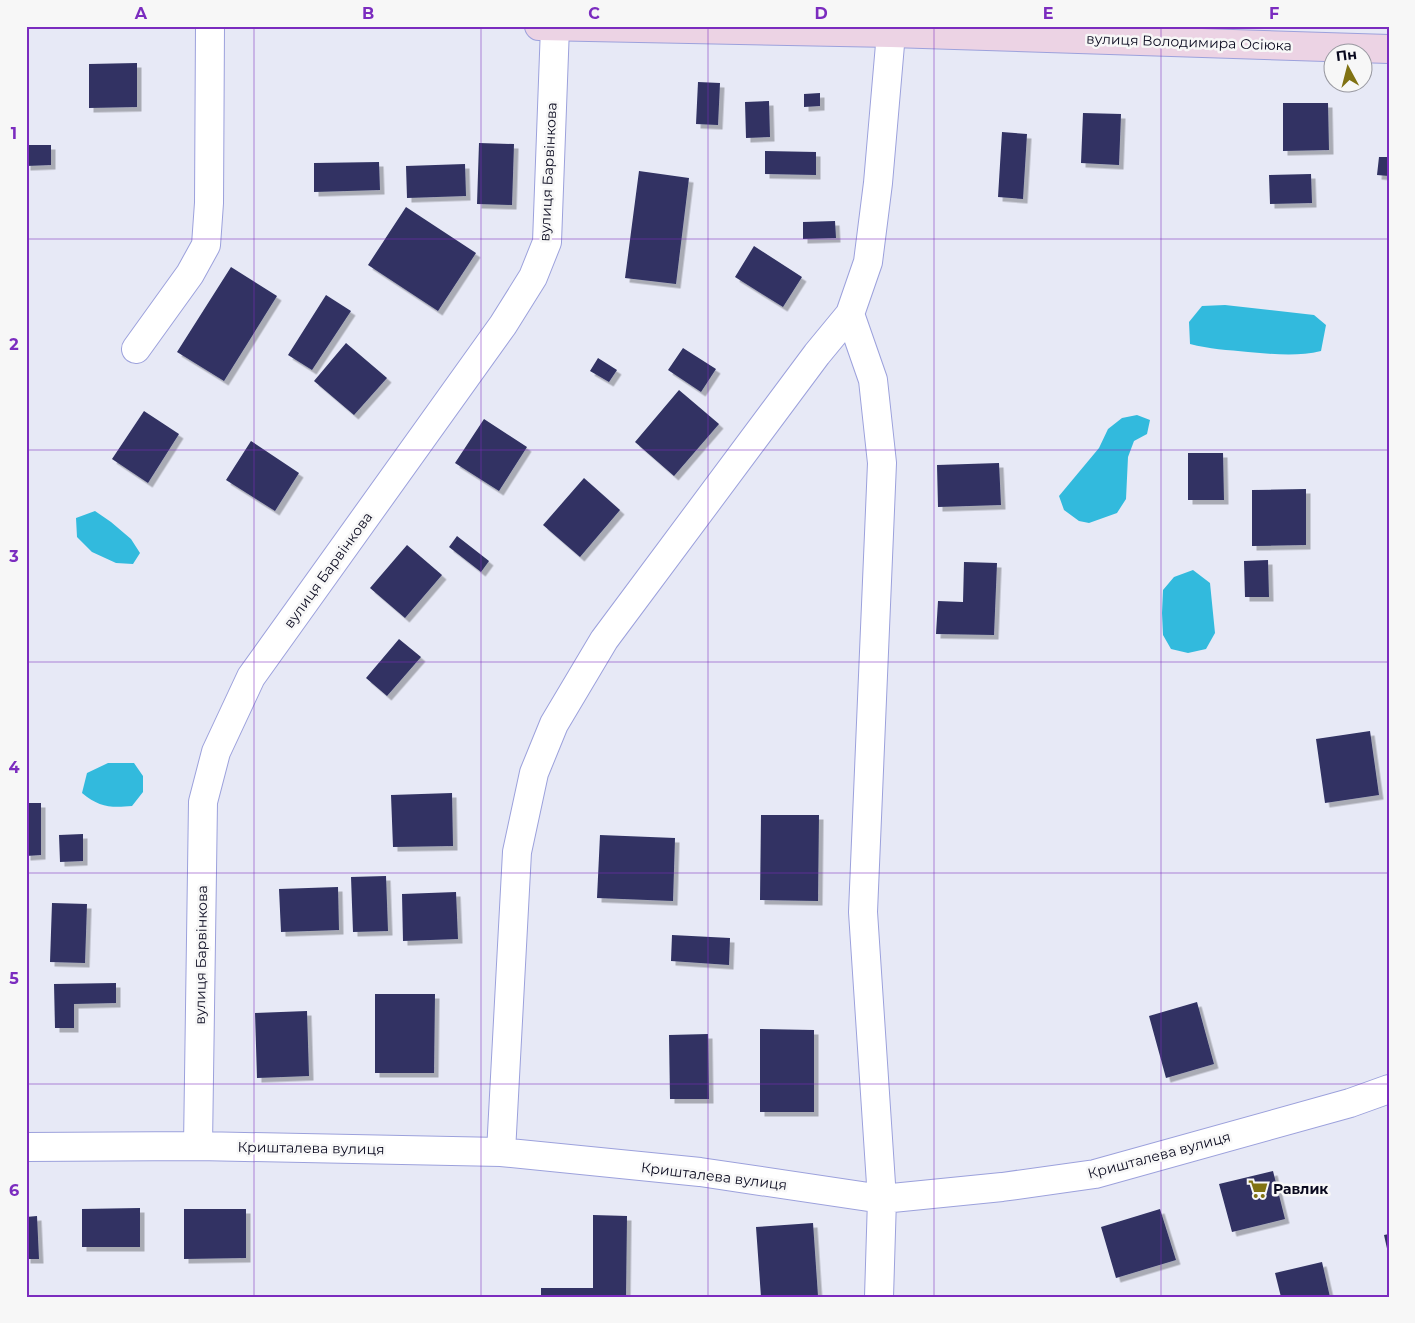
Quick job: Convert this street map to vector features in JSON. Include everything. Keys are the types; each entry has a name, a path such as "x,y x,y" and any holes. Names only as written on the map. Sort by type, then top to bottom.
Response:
{"street":[{"path":"136,349 190,274 206,245 209,203 210,26"},
{"name":"вулиця Володимира Осіюка","path":"539,26 891,33 1389,49"},
{"name":"вулиця Барвінкова","path":"198,1146 203,802 216,752 251,677 497,333 533,277 547,242 554,27"},
{"path":"501,1152 517,852 534,774 554,724 604,640 817,354 850,314 868,262 878,184 891,33"},
{"path":"850,314 873,380 882,463 863,912 882,1199 879,1297"},
{"name":"Кришталева вулиця","path":"26,1147 198,1146 501,1152 700,1172 882,1199 1002,1187 1095,1174 1350,1103 1389,1089"}],"water":[{"path":"1225,305 1314,315 1326,325 1321,351 1303,354 1275,354 1219,349 1190,344 1189,322 1202,306"},
{"path":"1137,415 1150,420 1147,434 1134,441 1128,457 1126,499 1117,513 1089,523 1079,521 1064,510 1059,496 1099,448 1108,429 1122,418"},
{"path":"95,511 131,539 140,553 133,564 116,563 92,552 77,537 76,518"},
{"path":"1193,570 1210,583 1215,633 1206,649 1188,653 1171,649 1163,635 1163,590 1174,577"},
{"path":"108,763 134,763 143,776 143,792 132,806 105,806 82,793 87,773"}],"building":[{"path":"137,63 137,107 89,108 89,64"},
{"path":"698,82 720,83 718,125 696,124"},
{"path":"820,93 820,106 804,107 804,94"},
{"path":"769,101 770,137 746,138 745,102"},
{"path":"1283,103 1328,103 1329,150 1283,151"},
{"path":"1083,113 1121,114 1119,165 1081,163"},
{"path":"1002,132 1027,134 1023,199 998,197"},
{"path":"479,143 514,144 512,205 477,204"},
{"path":"26,145 51,145 51,165 26,166"},
{"path":"765,151 816,152 816,175 765,174"},
{"path":"1379,157 1389,157 1389,176 1377,175"},
{"path":"379,162 380,190 314,192 314,163"},
{"path":"465,164 466,196 407,198 406,166"},
{"path":"639,171 689,178 676,284 625,278"},
{"path":"1311,174 1312,203 1270,204 1269,175"},
{"path":"406,207 476,253 438,311 368,265"},
{"path":"835,221 836,238 803,239 803,222"},
{"path":"754,246 802,277 783,307 735,277"},
{"path":"231,267 277,296 224,381 177,352"},
{"path":"326,295 351,311 312,370 288,355"},
{"path":"346,343 387,378 354,415 314,381"},
{"path":"683,348 716,369 701,392 668,370"},
{"path":"598,358 617,370 609,382 590,371"},
{"path":"679,390 719,424 674,476 635,442"},
{"path":"144,411 179,434 148,483 112,459"},
{"path":"484,419 527,447 499,491 455,463"},
{"path":"251,441 299,473 275,511 226,480"},
{"path":"1188,453 1223,453 1224,500 1188,500"},
{"path":"999,463 1001,505 938,507 937,465"},
{"path":"584,478 620,510 580,557 543,525"},
{"path":"1306,489 1306,545 1252,546 1252,490"},
{"path":"457,536 489,561 481,572 449,547"},
{"path":"407,545 442,575 405,618 370,588"},
{"path":"1268,560 1269,597 1245,597 1244,561"},
{"path":"964,562 997,563 994,635 936,634 938,601 963,602"},
{"path":"399,639 421,657 387,696 366,678"},
{"path":"1370,731 1379,795 1325,803 1316,739"},
{"path":"452,793 453,846 393,847 391,795"},
{"path":"26,803 41,803 41,855 26,856"},
{"path":"761,815 819,815 818,901 760,900"},
{"path":"83,834 83,861 60,862 59,835"},
{"path":"600,835 675,838 673,901 597,898"},
{"path":"386,876 388,931 353,932 351,877"},
{"path":"338,887 339,930 281,932 279,889"},
{"path":"456,892 458,939 403,941 402,894"},
{"path":"52,903 87,904 85,963 50,962"},
{"path":"672,935 730,938 729,965 671,961"},
{"path":"116,983 116,1003 74,1004 74,1028 55,1028 54,984"},
{"path":"375,994 435,994 434,1073 375,1073"},
{"path":"1197,1002 1214,1064 1166,1078 1149,1016"},
{"path":"307,1011 309,1076 257,1078 255,1013"},
{"path":"760,1029 814,1030 814,1112 760,1112"},
{"path":"708,1034 709,1099 670,1099 669,1035"},
{"path":"1273,1171 1285,1219 1232,1232 1219,1184"},
{"path":"140,1208 140,1247 82,1247 82,1209"},
{"path":"184,1209 246,1209 246,1258 184,1259"},
{"path":"1160,1209 1176,1260 1116,1278 1101,1227"},
{"path":"593,1215 627,1216 626,1297 541,1297 541,1288 593,1288"},
{"path":"37,1216 39,1259 26,1259 26,1217"},
{"path":"813,1223 818,1296 761,1297 756,1227"},
{"path":"1389,1234 1389,1253 1388,1253 1384,1235"},
{"path":"1322,1262 1330,1297 1281,1297 1275,1273"}],"place":[{"name":"Равлик","path":"1258,1189"}]}
